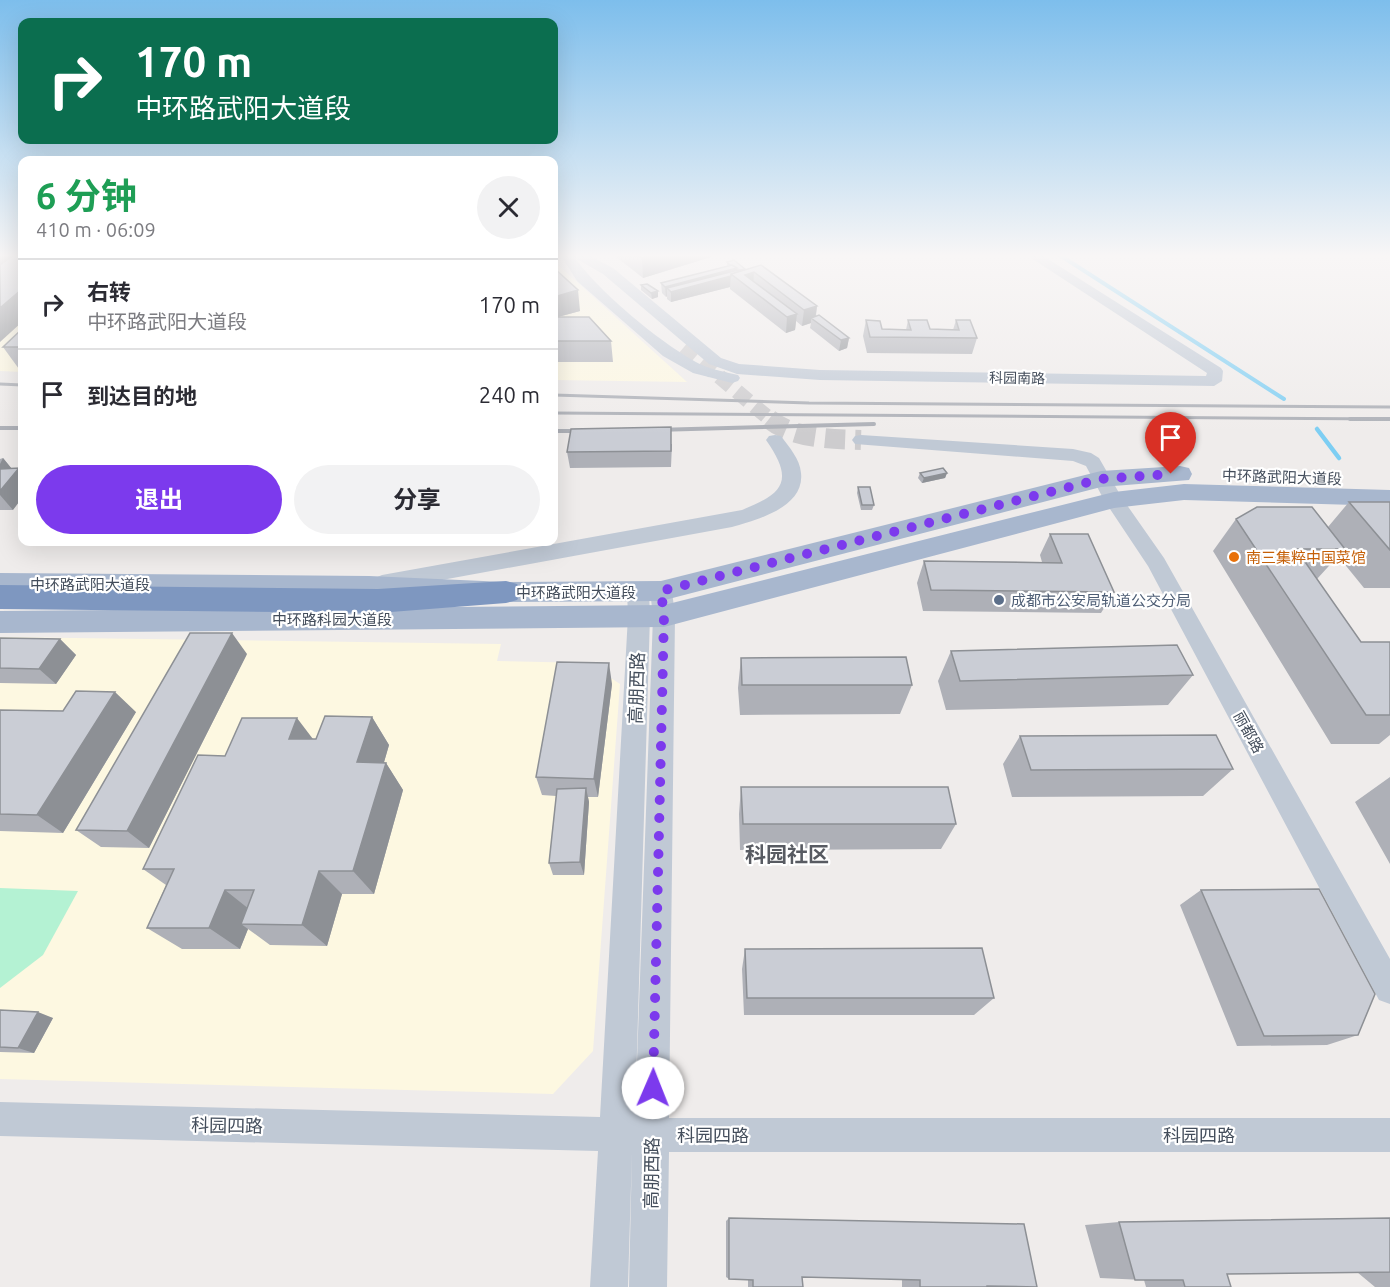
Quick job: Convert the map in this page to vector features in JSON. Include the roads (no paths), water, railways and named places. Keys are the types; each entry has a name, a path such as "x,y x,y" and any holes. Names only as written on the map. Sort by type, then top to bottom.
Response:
{"highway":[{"path":"0,597 506,592"}],"main road":[{"name":"中环路武阳大道段","path":"506,592 651,604 1171,474 1390,480"},
{"name":"中环路武阳大道段","path":"1108,490 1390,498"},
{"name":"中环路武阳大道段","path":"0,583 373,593"},
{"name":"中环路科园大道段","path":"0,622 651,604"}],"street":[{"path":"632,314 680,349 737,369 820,375"},
{"path":"648,314 699,370 735,379 785,379 820,375"},
{"name":"科园南路","path":"820,375 1214,381 1215,371 1126,314"},
{"name":"丽都路","path":"861,440 1085,457 1093,462 1108,490 1157,563 1390,989"},
{"path":"373,593 732,520 762,511 782,500 790,487 794,472 789,456 775,441"},
{"name":"高朋西路","path":"609,1287 651,604"},
{"name":"高朋西路","path":"648,1287 652,1135 651,604"},
{"name":"科园四路","path":"0,1119 652,1135 1390,1135"}],"waterway":[{"path":"1152,314 1284,399"},
{"path":"1317,429 1339,458"}],"tunnel":[{"path":"684,347 771,420"},
{"path":"769,419 790,431 813,437 861,440"}],"railway":[{"path":"0,384 18,385"},
{"path":"558,395 809,403 1390,407"},
{"path":"558,413 1390,419 1350,419"},
{"path":"655,430 874,424"},
{"path":"0,428 18,428"},
{"path":"558,431 586,431"}],"place":[{"name":"南三集粹中国菜馆","path":"1234,557"},
{"name":"成都市公安局轨道公交分局","path":"999,600"}],"district":[{"name":"科园社区","path":"787,854"}]}
